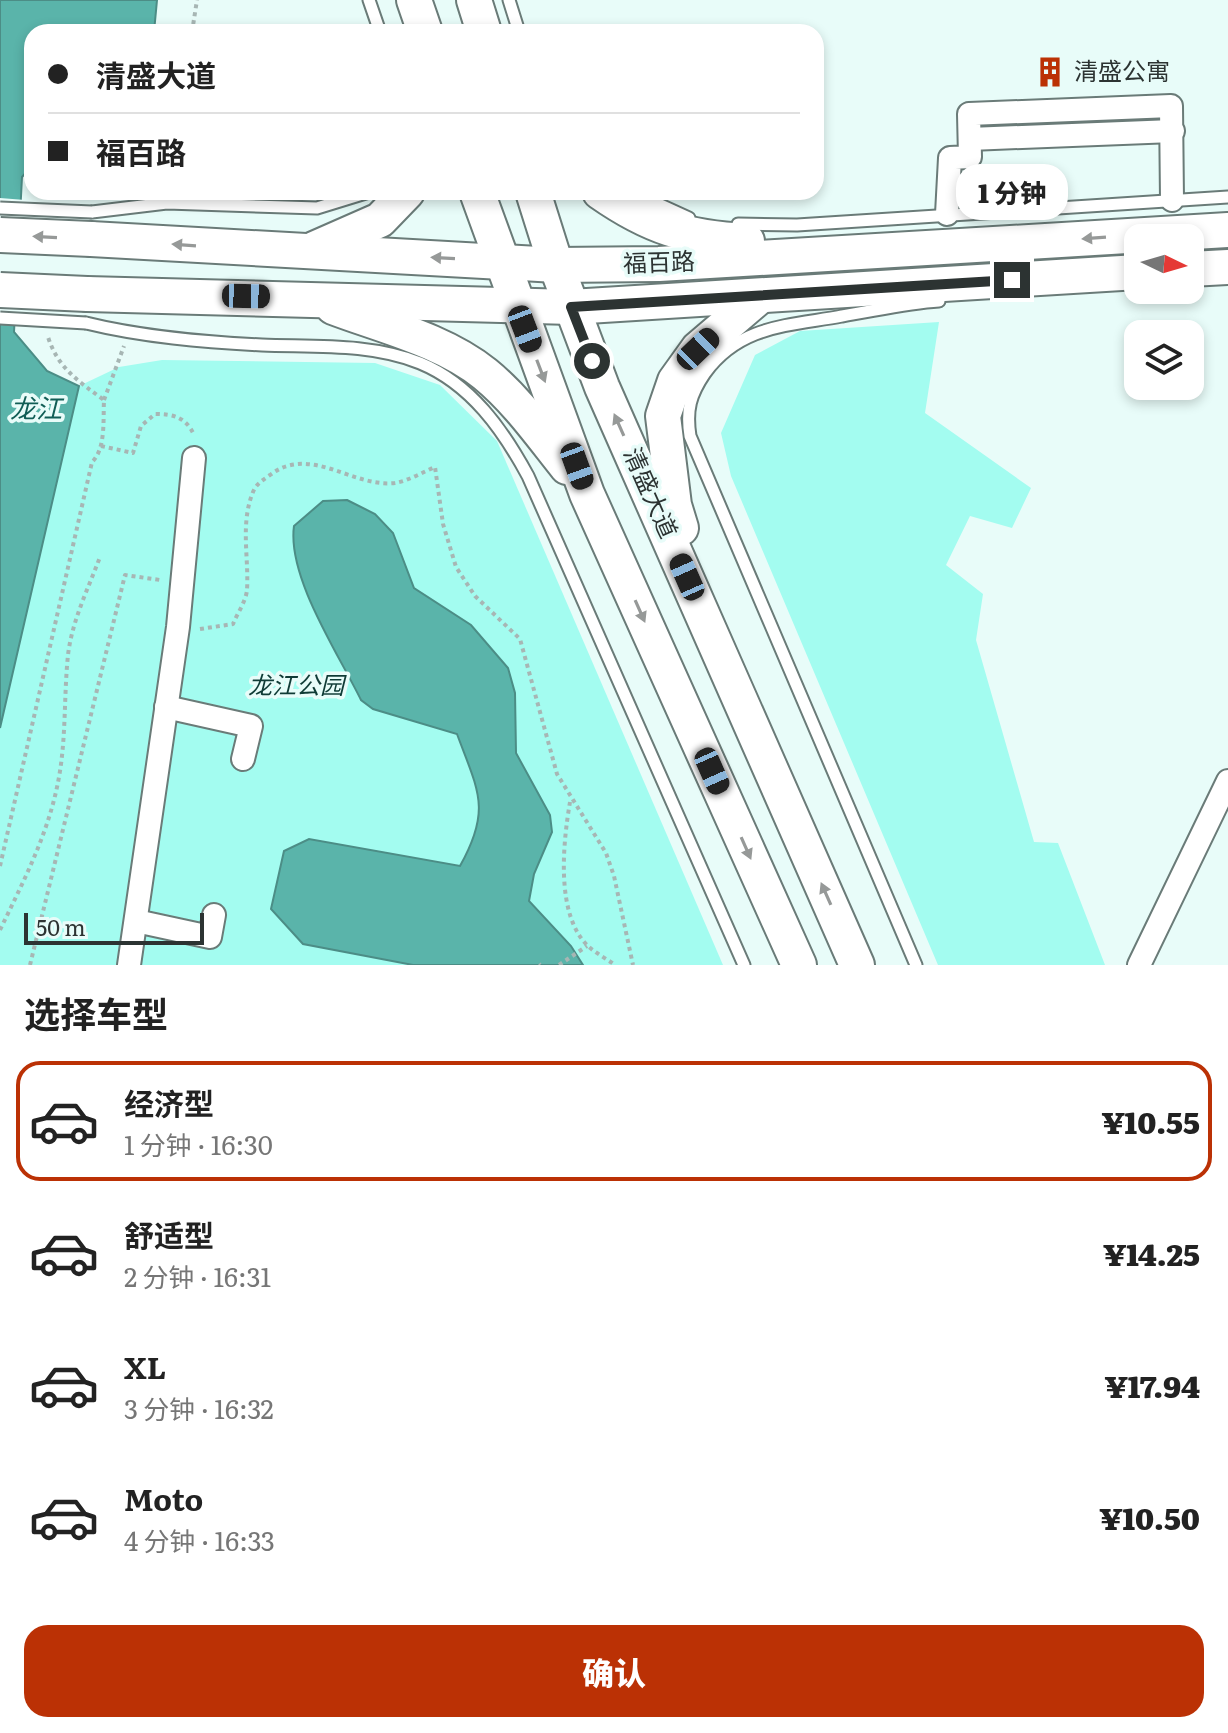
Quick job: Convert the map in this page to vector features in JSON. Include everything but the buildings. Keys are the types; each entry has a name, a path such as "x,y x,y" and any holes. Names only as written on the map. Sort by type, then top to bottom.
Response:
{"main road":[{"path":"414,0 420,24"},
{"path":"474,0 482,24"},
{"path":"304,252 380,220 399,200"},
{"path":"480,200 587,494 799,965"},
{"name":"清盛大道","path":"536,200 556,265 602,387 857,965"},
{"path":"611,200 634,216 660,228 708,239 821,240 882,251"},
{"name":"福百路","path":"0,235 91,226 304,252 556,265 659,264 1228,230"},
{"path":"1204,268 1228,267"},
{"name":"福百路","path":"0,290 86,308 277,297 571,307 1124,273"},
{"path":"712,631 674,505 663,416 675,381 698,349 760,296"},
{"path":"277,297 324,304 430,343 484,373 519,408 587,494"}],"street":[{"path":"947,214 950,158 970,157 969,114 1171,106 1172,200"},
{"path":"129,965 178,627 194,458"},
{"path":"166,707 251,726 243,759"},
{"path":"1139,965 1228,781"},
{"path":"136,921 210,937 214,915"}],"lane":[{"path":"369,0 377,24"},
{"path":"509,0 516,24"},
{"path":"722,222 797,225 1228,197"},
{"path":"0,208 91,226 167,203 317,208 343,200"},
{"path":"649,200 686,217 698,219"},
{"path":"916,965 690,436 687,411 694,389 720,353 740,339 769,329 959,300"},
{"path":"0,318 86,308 128,333 381,351 421,364 458,385 496,422 528,476 744,965"}],"path":[{"path":"193,24 197,0"},
{"path":"0,866 92,462 99,456 104,400 128,333"},
{"path":"48,334 54,357 67,373 104,400"},
{"path":"101,446 133,453 141,426 148,417 176,415 190,425 194,434 194,458"},
{"path":"178,627 209,631 233,624 247,593 245,545 250,499 255,486 277,469 305,464 332,468 375,482 396,483 435,467 443,524 456,567 475,596 520,639 548,750 571,800 606,853 614,876 633,965"},
{"path":"0,930 33,867 53,806 63,748 68,654 74,622 100,557"},
{"path":"30,965 125,575 183,583"},
{"path":"571,800 563,887 587,946 615,965"},
{"path":"559,965 587,946"}],"green space":[{"path":"939,322 925,413 1031,488 1012,528 970,516 946,565 983,594 976,640 1034,842 1058,843 1105,965 938,965 731,476 721,433 755,355 800,331"},
{"name":"龙江公园","path":"162,360 375,363 440,385 497,441 723,965 0,965 0,728 79,386 119,367"}],"water":[{"name":"龙江","path":"0,0 157,0 155,24 24,24 24,175 14,332 47,371 79,386 0,728"},
{"path":"347,500 375,514 393,533 414,588 471,625 508,668 515,693 516,753 550,815 552,832 534,874 529,901 571,946 583,965 413,965 303,944 271,909 284,851 309,839 460,866 470,846 479,814 476,786 457,734 373,709 361,700 306,591 298,568 294,526 323,501"}],"pier":[{"path":"0,198 25,200 19,324 0,323"}],"place":[{"name":"清盛公寓","path":"1050,72"}],"route":[{"path":"592,361 571,307 1012,280"}]}
